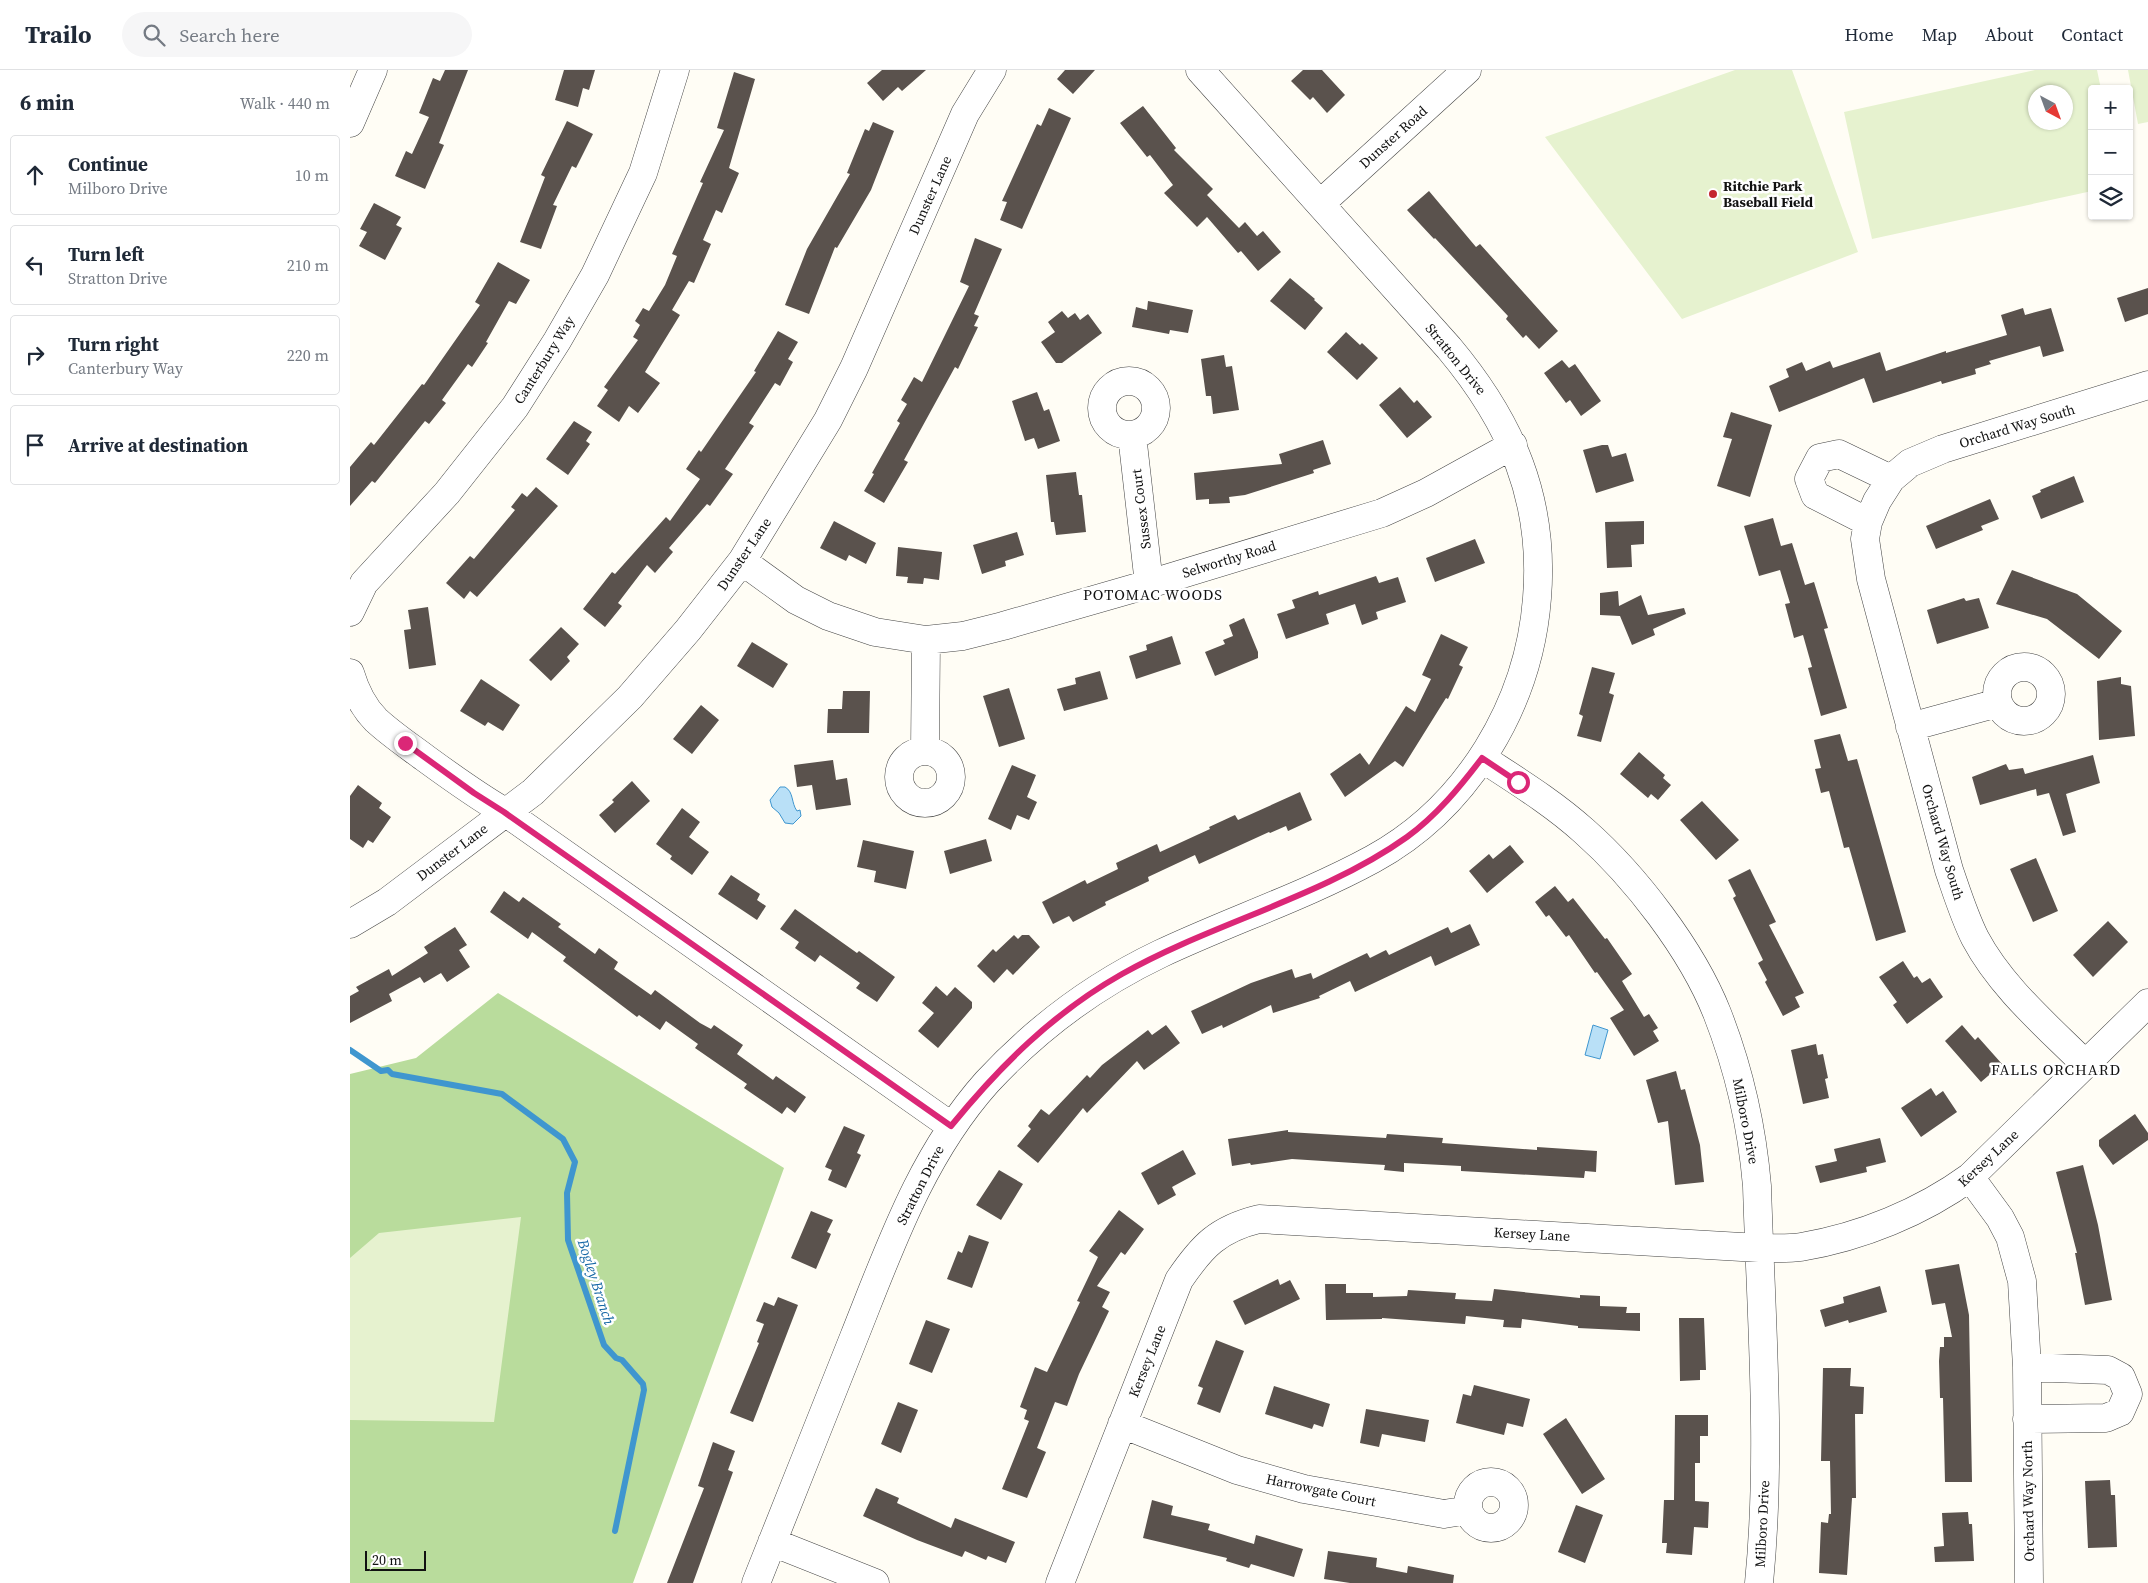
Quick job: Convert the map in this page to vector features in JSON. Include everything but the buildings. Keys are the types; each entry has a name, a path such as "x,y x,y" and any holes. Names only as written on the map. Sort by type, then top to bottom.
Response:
{"street":[{"path":"350,123 373,70"},
{"name":"Canterbury Way","path":"350,612 364,583 447,493 515,407 557,341 595,275 642,174 675,70"},
{"name":"Dunster Lane","path":"350,924 387,902 533,792 630,696 688,630 742,561 828,420 854,368 965,114 992,70"},
{"name":"Stratton Drive","path":"756,1583 900,1221 930,1160 951,1126 985,1085 1011,1058 1064,1012 1088,995 1159,954 1324,883 1375,858 1408,836 1438,810 1462,785 1482,758 1500,728 1517,691 1531,643 1536,617 1538,590 1537,545 1533,511 1513,445 1477,381 1200,70"},
{"name":"Dunster Road","path":"1320,204 1467,70"},
{"name":"Orchard Way South","path":"2085,1064 2019,998 1991,963 1976,938 1949,870 1869,572 1865,539 1868,522 1877,501 1891,479 1910,464 1926,455 2148,385"},
{"name":"Sussex Court","path":"1132,435 1149,584"},
{"name":"Selworthy Road","path":"742,561 796,600 828,616 875,632 926,640 964,636 1149,584 1382,513 1426,493 1513,445"},
{"path":"1868,522 1815,495 1808,479 1820,458 1839,454 1891,479"},
{"path":"925,751 926,640"},
{"path":"350,673 357,693 376,720 466,788 504,812 951,1126"},
{"path":"1910,727 1998,703"},
{"name":"Milboro Drive","path":"1482,758 1556,808 1610,855 1671,931 1696,971 1717,1012 1744,1098 1754,1147 1765,1444 1765,1526 1759,1583"},
{"name":"Kersey Lane","path":"1060,1583 1179,1280 1202,1248 1221,1234 1241,1223 1259,1219 1276,1219 1759,1248 1800,1247 1834,1239 1883,1224 1952,1191 1970,1177 2148,1003"},
{"name":"Orchard Way North","path":"1970,1177 2000,1218 2016,1256 2024,1307 2027,1367 2029,1583"},
{"path":"2027,1367 2108,1370 2121,1377 2128,1394 2120,1412 2106,1418 2027,1419"},
{"name":"Harrowgate Court","path":"1122,1424 1237,1470 1304,1489 1444,1514 1468,1510"},
{"path":"772,1542 875,1583"}],"green space":[{"name":"Ritchie Park Baseball Field","path":"1735,70 1792,70 1858,252 1682,319 1545,137"},
{"path":"2035,70 2097,70 2100,85 2088,85 2088,192 1872,239 1844,112"},
{"path":"2128,70 2148,70 2148,122 2138,124 2133,97 2133,85 2131,85"},
{"path":"498,993 784,1168 633,1583 350,1583 350,1074 416,1058"},
{"path":"521,1217 494,1422 350,1420 350,1258 379,1233"}],"water":[{"path":"780,787 788,789 795,808 797,811 800,810 801,816 793,824 785,823 779,813 772,807 770,800"},
{"path":"1593,1025 1608,1030 1600,1059 1585,1055"}],"waterway":[{"name":"Bogley Branch","path":"350,1050 381,1071 388,1070 392,1074 502,1094 563,1139 575,1162 567,1193 568,1240 604,1345 616,1358 622,1360 643,1384 644,1390 615,1531"}],"place":[{"name":"Ritchie Park Baseball Field","path":"1713,194"}],"district":[{"name":"POTOMAC WOODS","path":"1153,595"},
{"name":"FALLS ORCHARD","path":"2056,1070"}],"route":[{"path":"405,743 951,1126 985,1085 1040,1031 1088,995 1121,974 1159,954 1324,883 1375,858 1408,836 1438,810 1462,785 1482,758 1518,782"}]}
